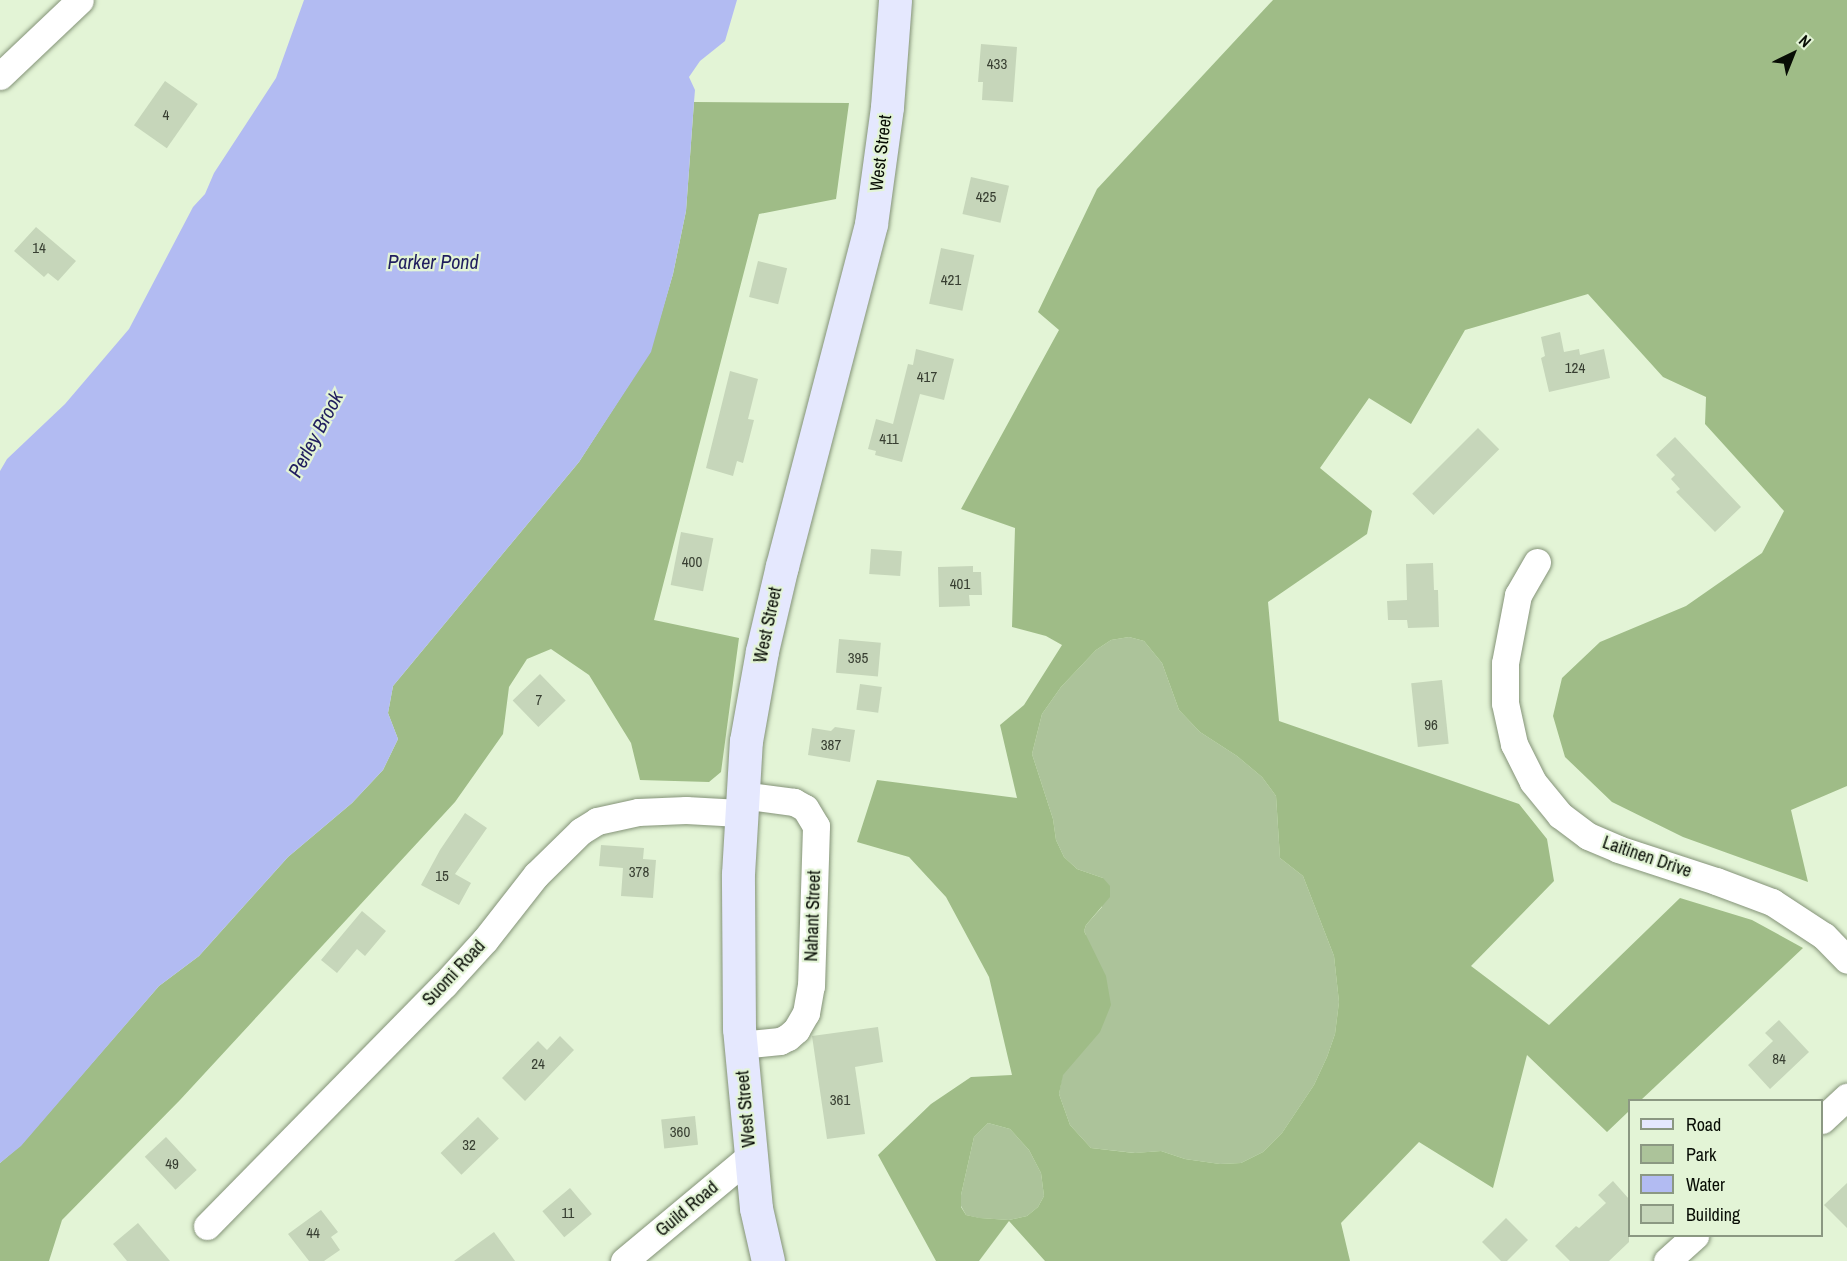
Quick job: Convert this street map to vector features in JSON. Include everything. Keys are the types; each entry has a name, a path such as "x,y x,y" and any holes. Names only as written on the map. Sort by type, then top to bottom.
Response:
{"main road":[{"name":"West Street","path":"768,1261 756,1208 740,1045 737,937 741,804 753,696 769,618 871,224 887,107 896,0"}],"street":[{"path":"0,76 80,0"},
{"name":"Laitinen Drive","path":"1537,562 1518,595 1505,663 1505,703 1514,744 1533,782 1560,815 1588,836 1618,849 1772,902 1824,936 1847,960"},
{"name":"Nahant Street","path":"740,1045 780,1041 796,1030 807,1013 816,826 805,808 794,802 741,804"},
{"name":"Suomi Road","path":"207,1226 444,985 485,940 536,874 581,831 597,821 638,812 741,804"},
{"path":"1823,1118 1847,1097"},
{"name":"Guild Road","path":"624,1261 750,1156"},
{"path":"1667,1261 1694,1237"}],"green space":[{"path":"1273,0 1847,0 1847,786 1791,810 1808,882 1683,837 1612,802 1565,757 1553,716 1562,678 1600,642 1686,606 1762,553 1784,511 1705,424 1706,397 1663,377 1588,294 1465,330 1411,424 1369,398 1320,468 1372,511 1367,534 1268,602 1279,721 1519,804 1547,839 1554,881 1471,966 1549,1025 1680,898 1752,920 1803,948 1642,1099 1628,1099 1628,1112 1607,1132 1527,1055 1493,1188 1419,1142 1341,1223 1350,1261 1045,1261 1009,1221 979,1261 936,1261 878,1155 931,1104 971,1077 1012,1075 989,977 946,897 909,857 857,842 877,780 1017,798 1000,725 1024,705 1062,645 1046,636 1012,627 1015,528 961,509 1059,330 1038,312 1097,189","holes":["1129,637 1144,641 1162,663 1179,710 1200,732 1237,756 1262,777 1276,796 1280,858 1303,876 1334,956 1339,1002 1335,1034 1327,1057 1314,1085 1282,1133 1263,1152 1241,1163 1220,1164 1185,1159 1161,1151 1134,1153 1091,1148 1070,1125 1059,1094 1063,1075 1100,1032 1111,1005 1106,976 1084,931 1086,925 1110,897 1110,886 1103,878 1077,869 1064,857 1056,840 1053,819 1032,754 1042,714 1061,687 1096,650 1111,640","988,1123 1010,1129 1029,1150 1041,1173 1044,1196 1038,1207 1027,1216 1009,1220 966,1215 961,1207 961,1195 974,1137"]},
{"path":"694,102 849,103 836,199 759,214 654,620 739,638 721,772 709,782 640,780 631,743 589,675 551,649 527,659 509,687 503,734 455,802 180,1100 62,1220 49,1261 0,1261 0,1163 21,1145 159,986 199,956 288,857 352,803 383,770 398,739 388,713 393,686 579,462 650,352 673,274 686,211"},
{"path":"1129,637 1144,641 1162,663 1179,710 1200,732 1237,756 1262,777 1276,796 1280,858 1303,876 1334,956 1339,1002 1335,1034 1327,1057 1314,1085 1282,1133 1263,1152 1241,1163 1220,1164 1185,1159 1161,1151 1135,1153 1091,1148 1070,1125 1059,1094 1086,935 1084,931 1086,925 1102,907 1103,878 1077,869 1064,857 1056,840 1053,819 1032,754 1042,714 1061,687 1096,650 1111,640"},
{"path":"988,1123 1010,1129 1029,1150 1041,1173 1044,1196 1038,1207 1027,1216 1009,1220 979,1218 966,1215 961,1206 961,1195 974,1137"}],"water":[{"name":"Parker Pond","path":"304,0 737,0 725,41 700,61 689,77 695,90 686,211 673,274 651,352 579,462 393,686 388,713 398,739 383,770 352,803 288,857 199,956 159,986 21,1146 0,1163 0,471 7,459 65,404 129,329 193,207 205,194 214,173 276,78"}],"building":[{"path":"981,44 1017,47 1013,102 982,100 983,82 978,82"},
{"path":"165,81 198,104 167,148 134,125"},
{"path":"971,177 1009,186 1000,223 962,214"},
{"path":"36,227 76,261 58,281 48,273 44,277 14,251"},
{"path":"941,248 974,255 962,311 929,304"},
{"path":"758,261 787,268 778,304 749,297"},
{"path":"1560,332 1564,352 1579,349 1580,355 1604,349 1610,378 1549,392 1541,358 1545,356 1541,337"},
{"path":"916,349 954,359 944,400 920,394 902,462 875,455 876,451 868,449 876,419 893,424 908,364 913,365"},
{"path":"730,371 758,379 748,419 754,420 743,463 737,461 733,476 706,468"},
{"path":"1478,428 1499,449 1433,515 1412,494"},
{"path":"1675,437 1741,507 1715,532 1676,492 1680,489 1671,479 1675,475 1656,455"},
{"path":"681,532 713,538 703,591 671,585"},
{"path":"871,549 902,551 900,576 869,574"},
{"path":"1433,563 1434,590 1438,590 1439,627 1408,628 1407,620 1388,620 1387,601 1407,600 1406,564"},
{"path":"973,566 973,572 981,572 982,595 969,595 970,606 939,607 938,567"},
{"path":"839,639 881,643 878,677 836,673"},
{"path":"540,674 566,701 538,727 513,700"},
{"path":"1442,680 1449,744 1418,747 1411,683"},
{"path":"860,684 882,687 878,713 856,710"},
{"path":"835,727 855,730 850,762 808,755 812,728 831,731"},
{"path":"465,813 487,828 455,874 471,883 459,905 421,885 440,850"},
{"path":"601,845 644,848 643,859 656,860 653,898 621,896 623,868 599,866"},
{"path":"362,911 386,931 365,956 357,949 337,973 321,960"},
{"path":"1779,1020 1809,1052 1770,1089 1748,1065 1773,1041 1765,1033"},
{"path":"878,1027 883,1062 855,1067 865,1134 827,1139 812,1036"},
{"path":"560,1036 574,1050 525,1101 502,1078 538,1041 547,1050"},
{"path":"695,1116 698,1145 664,1148 661,1120"},
{"path":"478,1117 499,1139 461,1175 441,1153"},
{"path":"166,1137 197,1170 175,1190 145,1157"},
{"path":"1613,1181 1628,1198 1629,1242 1609,1261 1570,1261 1555,1246 1606,1203 1598,1195"},
{"path":"1847,1183 1847,1228 1824,1205"},
{"path":"570,1188 592,1214 564,1237 542,1211"},
{"path":"321,1210 338,1232 331,1237 340,1250 324,1261 309,1261 288,1234"},
{"path":"1506,1218 1528,1240 1507,1261 1501,1261 1482,1242"},
{"path":"138,1223 170,1261 127,1261 113,1244"},
{"path":"494,1232 515,1261 454,1261"}],"water label":[{"name":"Perley Brook","path":"315,434"}]}
